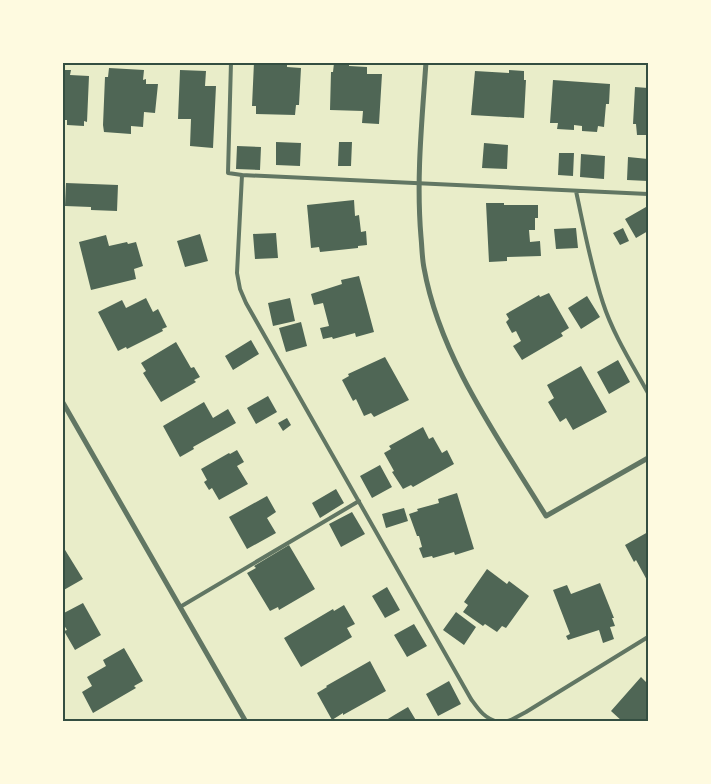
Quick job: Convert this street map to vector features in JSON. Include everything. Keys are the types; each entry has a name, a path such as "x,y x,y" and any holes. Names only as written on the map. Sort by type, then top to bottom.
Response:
{"street":[{"path":"426,62 419,183 424,267 434,307 448,348 470,390 546,516 648,458"},
{"path":"62,401 246,722"}],"lane":[{"path":"231,62 228,173 648,194"},
{"path":"242,175 237,273 240,289 246,303 471,699 480,713 490,720 498,722"},
{"path":"576,191 594,273 603,304 618,337 648,393"},
{"path":"180,607 359,501"},
{"path":"504,722 526,712 648,637"}],"building":[{"path":"254,62 287,63 287,67 301,68 299,105 296,105 295,115 256,114 256,106 252,106"},
{"path":"334,63 367,67 367,74 382,74 379,124 362,123 363,111 330,110 331,72 333,72"},
{"path":"109,68 144,70 143,80 146,79 146,84 158,84 155,113 144,112 143,127 131,126 131,134 104,132 105,77 108,77"},
{"path":"62,70 71,70 70,75 89,76 87,122 84,121 84,126 67,125 67,120 62,120"},
{"path":"180,70 206,71 205,86 216,86 213,148 190,146 191,119 178,119"},
{"path":"509,70 524,71 524,80 526,80 524,118 471,115 475,71 509,73"},
{"path":"553,80 610,84 609,104 606,104 604,127 598,126 597,132 582,131 582,126 574,125 574,130 557,129 558,123 550,123"},
{"path":"635,87 648,88 648,135 637,135 636,124 633,124"},
{"path":"276,142 301,143 300,166 276,165"},
{"path":"339,142 352,142 351,166 338,166"},
{"path":"484,143 508,145 507,169 482,168"},
{"path":"237,146 261,147 260,170 236,169"},
{"path":"559,153 574,153 573,176 558,175"},
{"path":"581,154 605,156 604,179 580,177"},
{"path":"628,157 648,159 648,181 627,180"},
{"path":"66,183 118,185 117,211 65,206"},
{"path":"354,200 355,216 359,215 361,232 366,231 367,245 358,246 358,248 320,252 319,247 311,248 307,205"},
{"path":"486,203 538,205 538,218 535,218 535,230 529,230 530,242 540,241 541,256 507,257 507,261 489,262"},
{"path":"646,207 648,211 648,231 636,238 625,219"},
{"path":"576,228 578,248 556,249 554,229"},
{"path":"623,228 629,241 620,245 613,233"},
{"path":"276,233 278,258 255,259 253,234"},
{"path":"200,234 208,261 185,267 177,241"},
{"path":"106,235 109,246 136,242 143,266 134,269 136,279 91,290 79,242"},
{"path":"359,276 374,332 356,337 355,333 333,339 332,337 323,339 320,328 329,326 323,303 314,305 311,294 342,284 341,280"},
{"path":"549,293 569,328 561,333 563,336 522,360 513,346 521,341 516,331 512,333 506,322 509,319 506,314 539,295 540,297"},
{"path":"587,296 600,317 581,329 568,308"},
{"path":"146,298 153,312 158,309 167,327 162,329 163,331 127,349 126,347 118,351 98,312 122,300 126,308"},
{"path":"290,298 295,321 273,326 268,303"},
{"path":"301,322 307,346 286,352 279,328"},
{"path":"251,340 259,354 233,370 225,356"},
{"path":"176,342 191,368 194,367 200,377 194,380 196,382 161,402 143,373 146,371 141,363"},
{"path":"385,357 409,400 374,417 371,413 364,416 356,399 353,401 342,380 349,376 348,374"},
{"path":"618,360 630,382 609,394 597,372"},
{"path":"581,366 607,412 573,430 566,418 560,422 548,402 554,398 547,385"},
{"path":"268,396 277,412 256,424 247,408"},
{"path":"204,402 213,418 228,409 236,423 193,447 194,449 180,457 163,426"},
{"path":"287,418 291,425 283,431 278,423"},
{"path":"423,427 429,439 433,437 442,453 447,450 454,464 413,487 411,485 403,489 392,472 394,471 384,453 391,449 389,446"},
{"path":"237,450 244,462 237,466 248,484 219,500 212,488 209,490 204,482 207,480 201,469"},
{"path":"380,465 392,487 372,498 360,476"},
{"path":"336,489 344,503 320,518 312,503"},
{"path":"457,493 474,549 455,555 454,552 433,558 432,556 423,558 419,548 422,547 419,536 417,536 409,514 418,511 417,509 439,503 438,499"},
{"path":"267,496 276,512 267,518 276,533 247,549 229,517"},
{"path":"404,508 408,521 386,528 382,514"},
{"path":"352,512 365,534 341,547 329,524"},
{"path":"648,532 648,582 625,545"},
{"path":"62,545 83,579 62,591"},
{"path":"289,545 315,589 279,610 278,607 270,611 247,573 256,568 254,566"},
{"path":"487,569 507,584 509,581 529,596 506,628 502,626 497,632 485,624 483,626 463,612 468,605 464,602"},
{"path":"600,583 614,618 612,618 615,626 610,627 614,639 603,643 599,630 568,640 566,636 570,634 553,590 567,585 571,594"},
{"path":"387,587 400,610 385,618 372,596"},
{"path":"83,603 101,635 75,650 64,631 67,630 62,622 62,614"},
{"path":"344,605 355,624 347,628 352,637 301,667 284,638 333,609 334,611"},
{"path":"456,612 476,627 464,645 443,630"},
{"path":"414,624 427,646 407,657 394,635"},
{"path":"124,648 143,681 134,686 136,688 93,713 82,692 92,686 87,677 106,666 103,660"},
{"path":"370,661 386,691 332,720 317,693"},
{"path":"641,677 648,684 648,722 623,722 611,711"},
{"path":"449,681 461,704 438,716 426,694"},
{"path":"408,707 417,722 383,722 396,714"}]}
